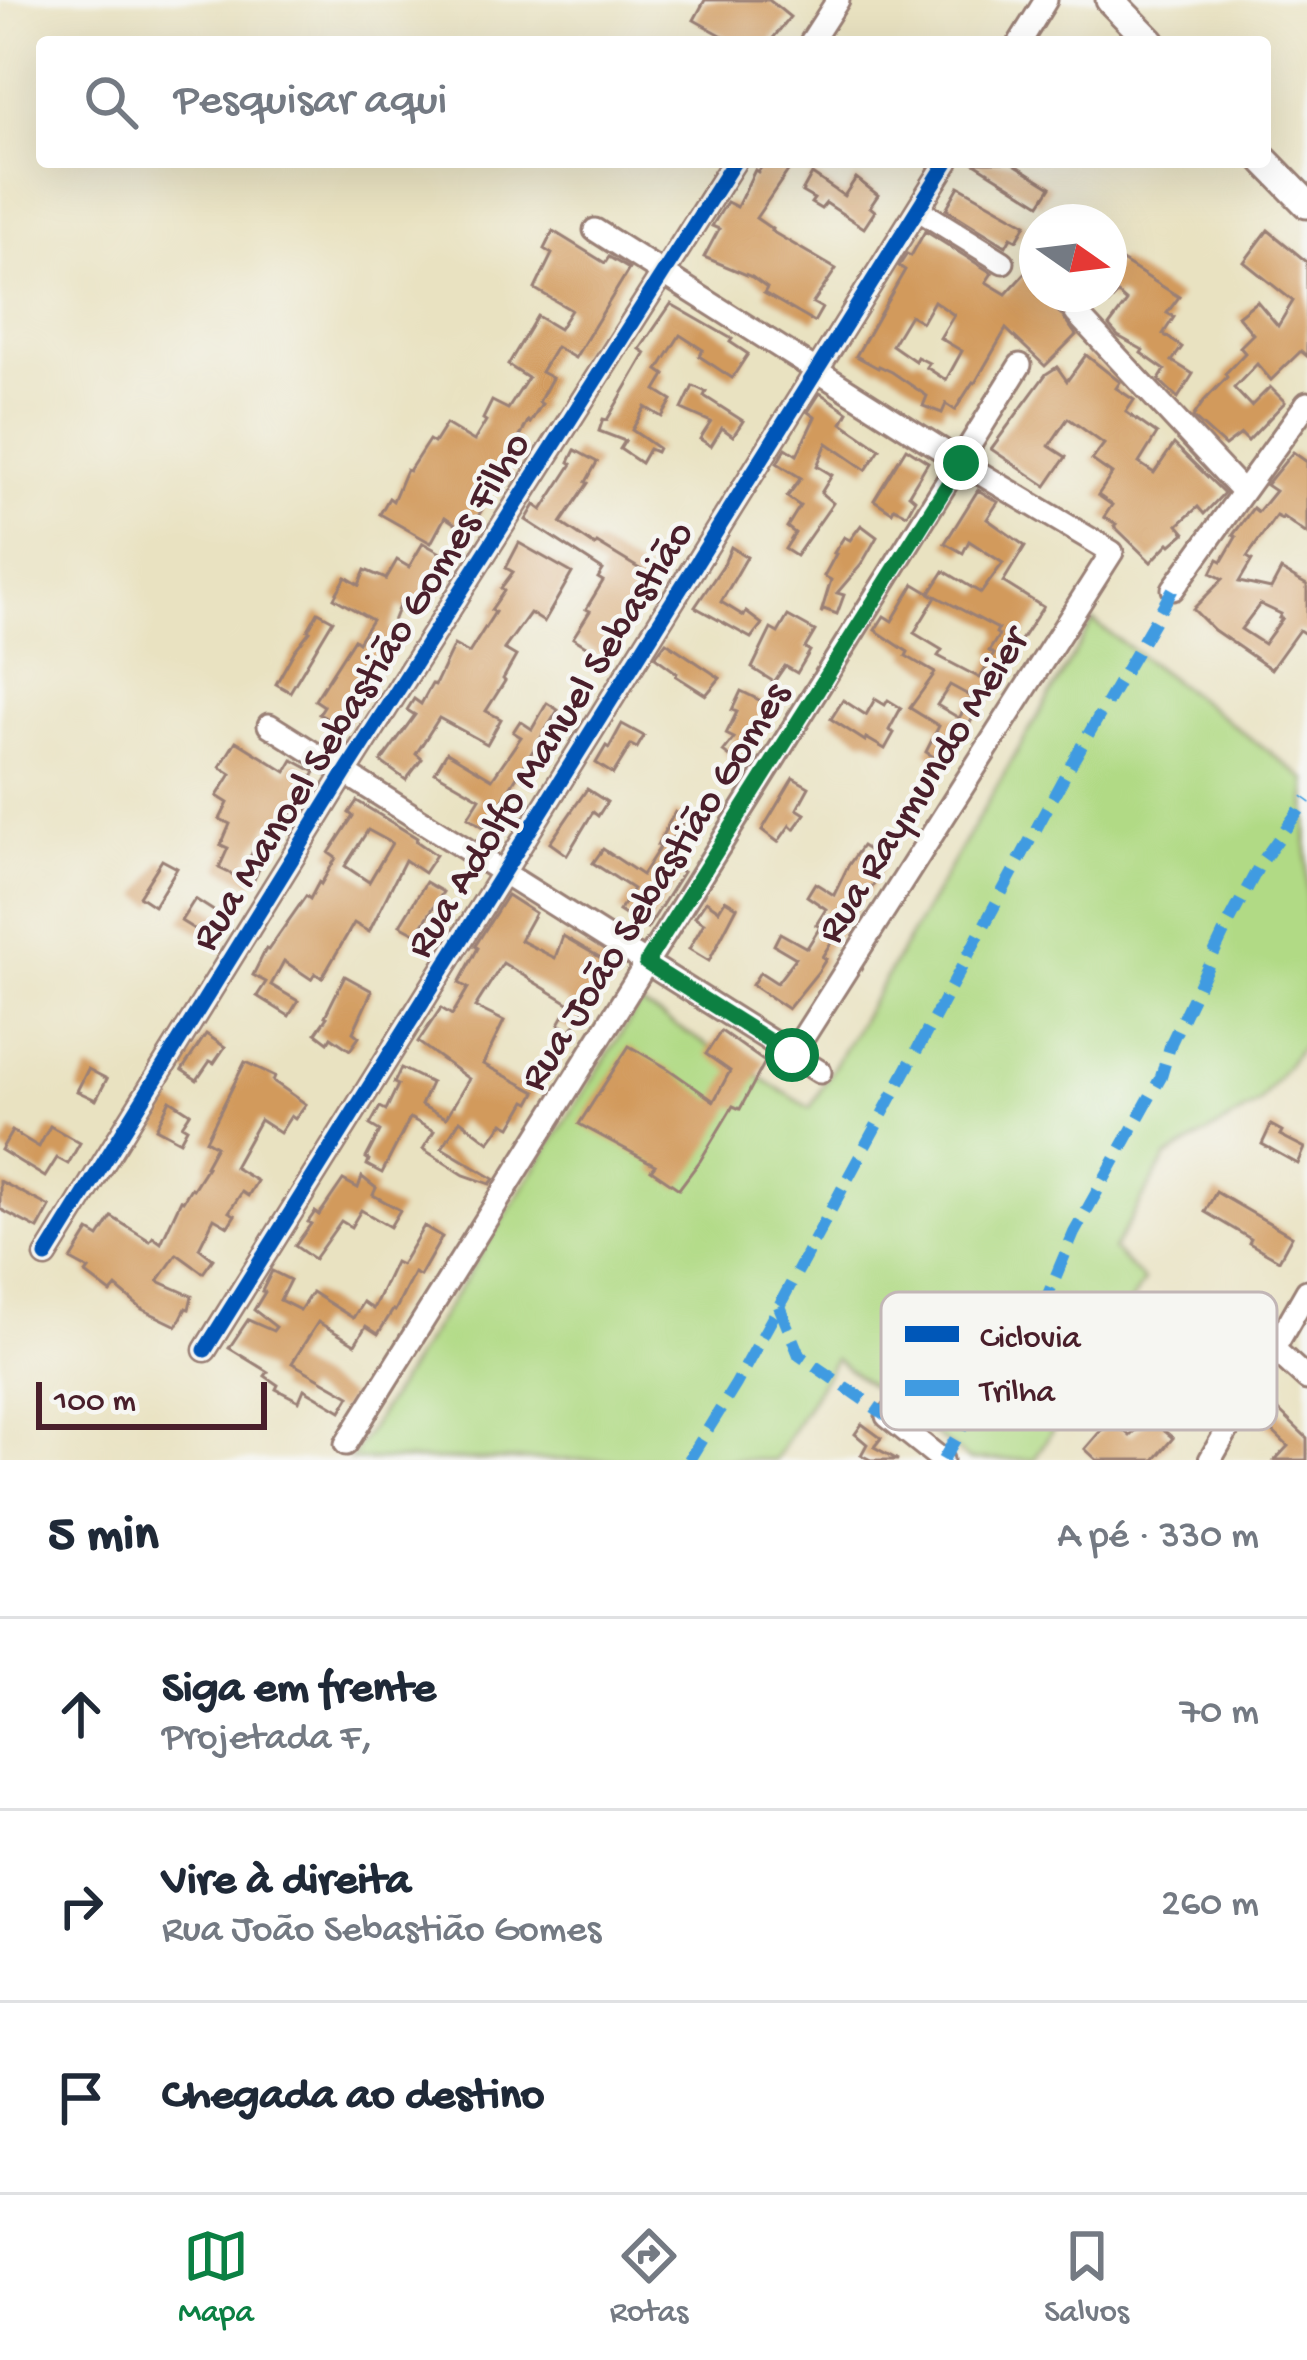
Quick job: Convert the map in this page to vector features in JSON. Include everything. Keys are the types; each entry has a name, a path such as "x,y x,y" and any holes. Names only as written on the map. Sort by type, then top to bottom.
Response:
{"main road":[{"path":"1111,0 1145,36"},
{"path":"1271,167 1307,205"}],"street":[{"path":"815,36 838,0"},
{"path":"1024,36 1046,0"},
{"name":"Rua Manoel Sebastião Gomes Filho","path":"46,1256 345,773 730,168"},
{"name":"Rua Adolfo Manuel Sebastião","path":"205,1350 944,168"},
{"path":"919,210 1003,262"},
{"path":"595,230 961,463"},
{"path":"1076,313 1242,490"},
{"name":"Rua João Sebastião Gomes","path":"346,1444 1020,364"},
{"path":"1173,589 1307,404"},
{"name":"Rua Raymundo Meier","path":"792,1055 1112,552 961,463"},
{"path":"269,725 820,1072"},
{"path":"1277,1344 1307,1291"},
{"path":"1277,1352 1307,1379"},
{"path":"904,1430 942,1460"},
{"path":"1210,1460 1227,1430"}],"green space":[{"path":"1093,621 1307,780 1307,1039 1259,1103 1167,1157 1113,1250 1144,1281 1137,1292 881,1292 881,1394 835,1359 775,1460 350,1460 640,1004 810,1108"},
{"path":"929,1430 1052,1430 1034,1460 969,1460"}],"building":[{"path":"705,0 769,0 790,17 775,36 723,36 694,20"},
{"path":"761,168 790,168 756,218 836,269 813,303 822,308 814,322 764,293 767,288 752,277 704,257 719,229 712,226 727,202 737,207 755,170"},
{"path":"983,168 1021,168 1051,187 1040,204"},
{"path":"812,174 844,196 856,178 878,195 864,228 826,203 821,209 811,203 814,199 802,192"},
{"path":"959,186 1019,220 1019,236 1011,237 1006,246 946,209"},
{"path":"1268,230 1307,262 1307,356 1301,351 1271,380 1257,364 1234,388 1251,406 1270,387 1285,402 1248,441 1241,434 1225,446 1193,417 1245,353 1240,347 1253,334 1238,316 1257,301 1278,326 1293,301 1244,262"},
{"path":"553,231 605,263 609,257 629,269 575,358 556,347 541,372 552,378 542,404 515,446 508,464 513,468 502,485 497,482 469,533 445,517 431,543 380,514 389,498 393,501 406,470 446,424 474,441 492,401 508,409 528,378 508,365 537,316 559,329 571,310 535,289 552,254 544,249"},
{"path":"925,231 992,273 986,282 1006,294 1019,280 1019,312 1059,312 1076,335 1045,366 1006,329 955,410 946,404 942,413 923,406 927,396 892,372 856,356 905,270 899,266 907,254 911,256","holes":["934,301 954,315 940,338 962,351 946,380 926,367 929,363 917,357 915,361 892,345 910,315 922,322"]},
{"path":"1127,264 1179,297 1167,313 1174,317 1163,334 1182,347 1172,361 1193,374 1178,398 1159,380 1165,370 1109,326 1120,312 1127,312"},
{"path":"671,304 732,339 748,354 732,378 699,356 703,350 680,335 658,370 665,375 656,390 672,400 662,417 645,407 632,430 658,448 656,452 649,449 641,463 620,449 625,441 599,431 646,353 640,349"},
{"path":"1086,355 1134,400 1126,412 1157,434 1139,463 1154,473 1174,444 1224,493 1204,514 1198,507 1178,525 1185,533 1151,562 1104,517 1112,505 1098,495 1112,474 1092,460 1104,444 1068,418 1049,446 1066,457 1046,486 991,449 1046,374 1057,367 1067,381"},
{"path":"693,386 743,421 733,436 722,428 711,446 700,439 711,422 682,409"},
{"path":"820,393 848,412 842,423 880,449 866,470 827,443 817,466 832,475 821,493 833,503 796,556 785,549 795,533 787,527 800,506 787,497 801,478 777,463 786,448 797,455 815,417 808,412"},
{"path":"906,448 928,462 909,494 915,499 907,514 894,508 892,512 874,500"},
{"path":"575,450 597,462 561,523 648,574 629,606 634,609 602,656 573,638 590,611 586,609 603,581 598,578 603,570 526,520 535,505 542,510 572,464"},
{"path":"1293,452 1307,462 1307,534 1276,516 1247,557 1252,560 1239,582 1271,589 1281,570 1307,585 1307,635 1299,630 1271,669 1214,630 1193,609 1223,579 1211,573 1233,535 1253,508 1258,512 1275,491 1266,485","holes":["1260,604 1281,614 1264,644 1241,629"]},
{"path":"978,490 998,502 987,519 1025,546 1003,582 1043,607 946,765 926,752 939,726 910,708 935,673 875,630 884,616 892,621 914,584 936,597 914,633 942,650 938,656 980,678 994,654 989,651 998,629 930,593 944,571 981,593 1003,563 969,541 963,553 945,543","holes":["950,685 972,697 959,718 937,705"]},
{"path":"861,525 877,537 837,593 844,595 837,614 824,609 821,613 831,580 824,576 834,553 844,537 850,540"},
{"path":"423,543 446,556 411,614 399,606 390,629 398,634 344,728 319,714 324,706 315,700 354,639 358,642 372,620 334,598 346,577 359,585 365,570 386,579 397,560 409,567"},
{"path":"519,543 572,573 544,622 530,613 504,649 516,656 486,711 501,719 487,744 439,718 416,754 422,759 406,780 381,762 415,715 407,710 414,699 421,704 435,685 454,645 469,653 495,612 491,610 513,572 506,568"},
{"path":"731,547 747,557 721,602 762,624 751,638 695,607"},
{"path":"318,612 333,620 290,692 276,684"},
{"path":"788,616 815,631 797,673 785,666 774,682 752,668 771,629 778,633"},
{"path":"666,642 720,678 706,695 655,657"},
{"path":"741,691 769,705 737,762 723,752 734,738 726,734"},
{"path":"875,699 901,708 885,749 831,719 843,700 866,715"},
{"path":"547,703 558,710 485,828 468,817 480,798 435,772 447,752 492,779 521,737 513,732 520,721 532,729"},
{"path":"622,724 644,736 637,748 631,745 613,774 596,763"},
{"path":"236,741 286,772 293,760 315,772 283,829 271,822 259,839 247,863 259,869 252,884 219,868 228,848 221,845 230,824 220,819 228,803 217,796 231,774 220,767"},
{"path":"793,778 809,787 797,809 805,814 778,842 762,830"},
{"path":"587,789 607,802 598,816 593,812 567,855 550,843"},
{"path":"357,801 436,855 424,873 405,860 369,932 354,923 322,978 315,973 311,979 284,961 271,985 298,1001 289,1016 257,996 266,982 253,975 266,949 306,896 310,899 321,884 336,858 329,853 353,816 349,813","holes":["368,830 392,843 369,882 345,866"]},
{"path":"675,812 686,818 672,839 688,847 676,868 683,872 647,929 619,911 633,889 593,863 603,849 642,875"},
{"path":"862,846 886,861 867,897 822,957 826,959 818,972 788,1009 752,985 760,972 777,983 796,958 774,945 780,933 807,948 826,909 807,896 815,883 834,895"},
{"path":"162,860 177,868 154,906 139,896"},
{"path":"426,882 443,892 417,934 400,925"},
{"path":"507,895 535,913 520,940 555,958 563,936 613,965 571,1030 559,1024 570,1004 503,963 475,1007 504,1021 483,1064 536,1092 511,1127 503,1123 489,1142 460,1120 442,1148 494,1179 490,1184 464,1175 423,1149 434,1131 410,1118 382,1173 367,1165 380,1131 370,1125 380,1107 386,1110 401,1068 431,1083 421,1105 446,1118 469,1079 418,1042 441,1008 452,1015 468,988 459,983 475,946"},
{"path":"195,899 223,917 210,939 181,921"},
{"path":"725,900 737,907 709,961 689,949 704,923 695,917 706,901 719,910"},
{"path":"345,976 372,991 353,1032 359,1037 350,1050 316,1033"},
{"path":"721,1031 765,1062 740,1109 733,1106 679,1189 651,1170 655,1165 579,1124 629,1046 714,1101 730,1071 706,1054"},
{"path":"206,1034 225,1047 197,1080 182,1070"},
{"path":"245,1062 275,1076 273,1081 306,1104 280,1133 260,1120 234,1167 257,1181 248,1196 242,1192 229,1212 235,1215 228,1226 214,1218 199,1248 213,1259 203,1273 177,1254 158,1281 192,1296 177,1326 142,1309 116,1287 111,1293 86,1274 89,1270 71,1260 89,1231 99,1237 112,1217 161,1243 181,1200 207,1167 216,1146 206,1140"},
{"path":"88,1069 107,1079 96,1100 77,1091"},
{"path":"170,1100 190,1113 180,1141 156,1128"},
{"path":"1271,1125 1305,1148 1298,1164 1262,1144"},
{"path":"50,1126 80,1143 68,1164 57,1158 45,1177 1,1150 12,1131 39,1147"},
{"path":"362,1177 376,1188 373,1195 400,1210 390,1227 361,1210 351,1227 341,1221 314,1259 295,1246 315,1212 319,1215 343,1180 358,1188"},
{"path":"0,1181 50,1207 38,1229 0,1209"},
{"path":"1216,1192 1292,1236 1279,1260 1205,1212"},
{"path":"424,1226 442,1237 378,1334 366,1326 355,1344 318,1322 292,1363 350,1396 341,1411 304,1389 299,1401 276,1389 278,1385 265,1376 268,1372 229,1348 248,1320 273,1331 276,1327 254,1310 272,1271 290,1280 280,1300 300,1310 312,1292 353,1318 363,1302 373,1309 395,1262 401,1265"},
{"path":"1277,1411 1307,1438 1307,1460 1275,1460 1288,1446 1271,1430 1277,1430"},
{"path":"862,1424 881,1438 874,1447 898,1460 871,1460 861,1455 867,1444 855,1434"},
{"path":"1101,1430 1123,1430 1130,1436 1136,1430 1163,1430 1173,1438 1154,1460 1097,1460 1085,1449"}],"marked path":[{"path":"689,1460 736,1384 1070,766 1173,589"},
{"path":"1049,1292 1074,1233 1161,1077 1171,1043 1226,928 1259,866 1307,799"},
{"path":"779,1306 799,1355 881,1412"},
{"path":"943,1460 961,1430"}],"cycle path":[{"path":"46,1256 345,773 730,168"},
{"path":"205,1350 943,168"}],"route":[{"path":"792,1055 646,963 961,463"}]}
